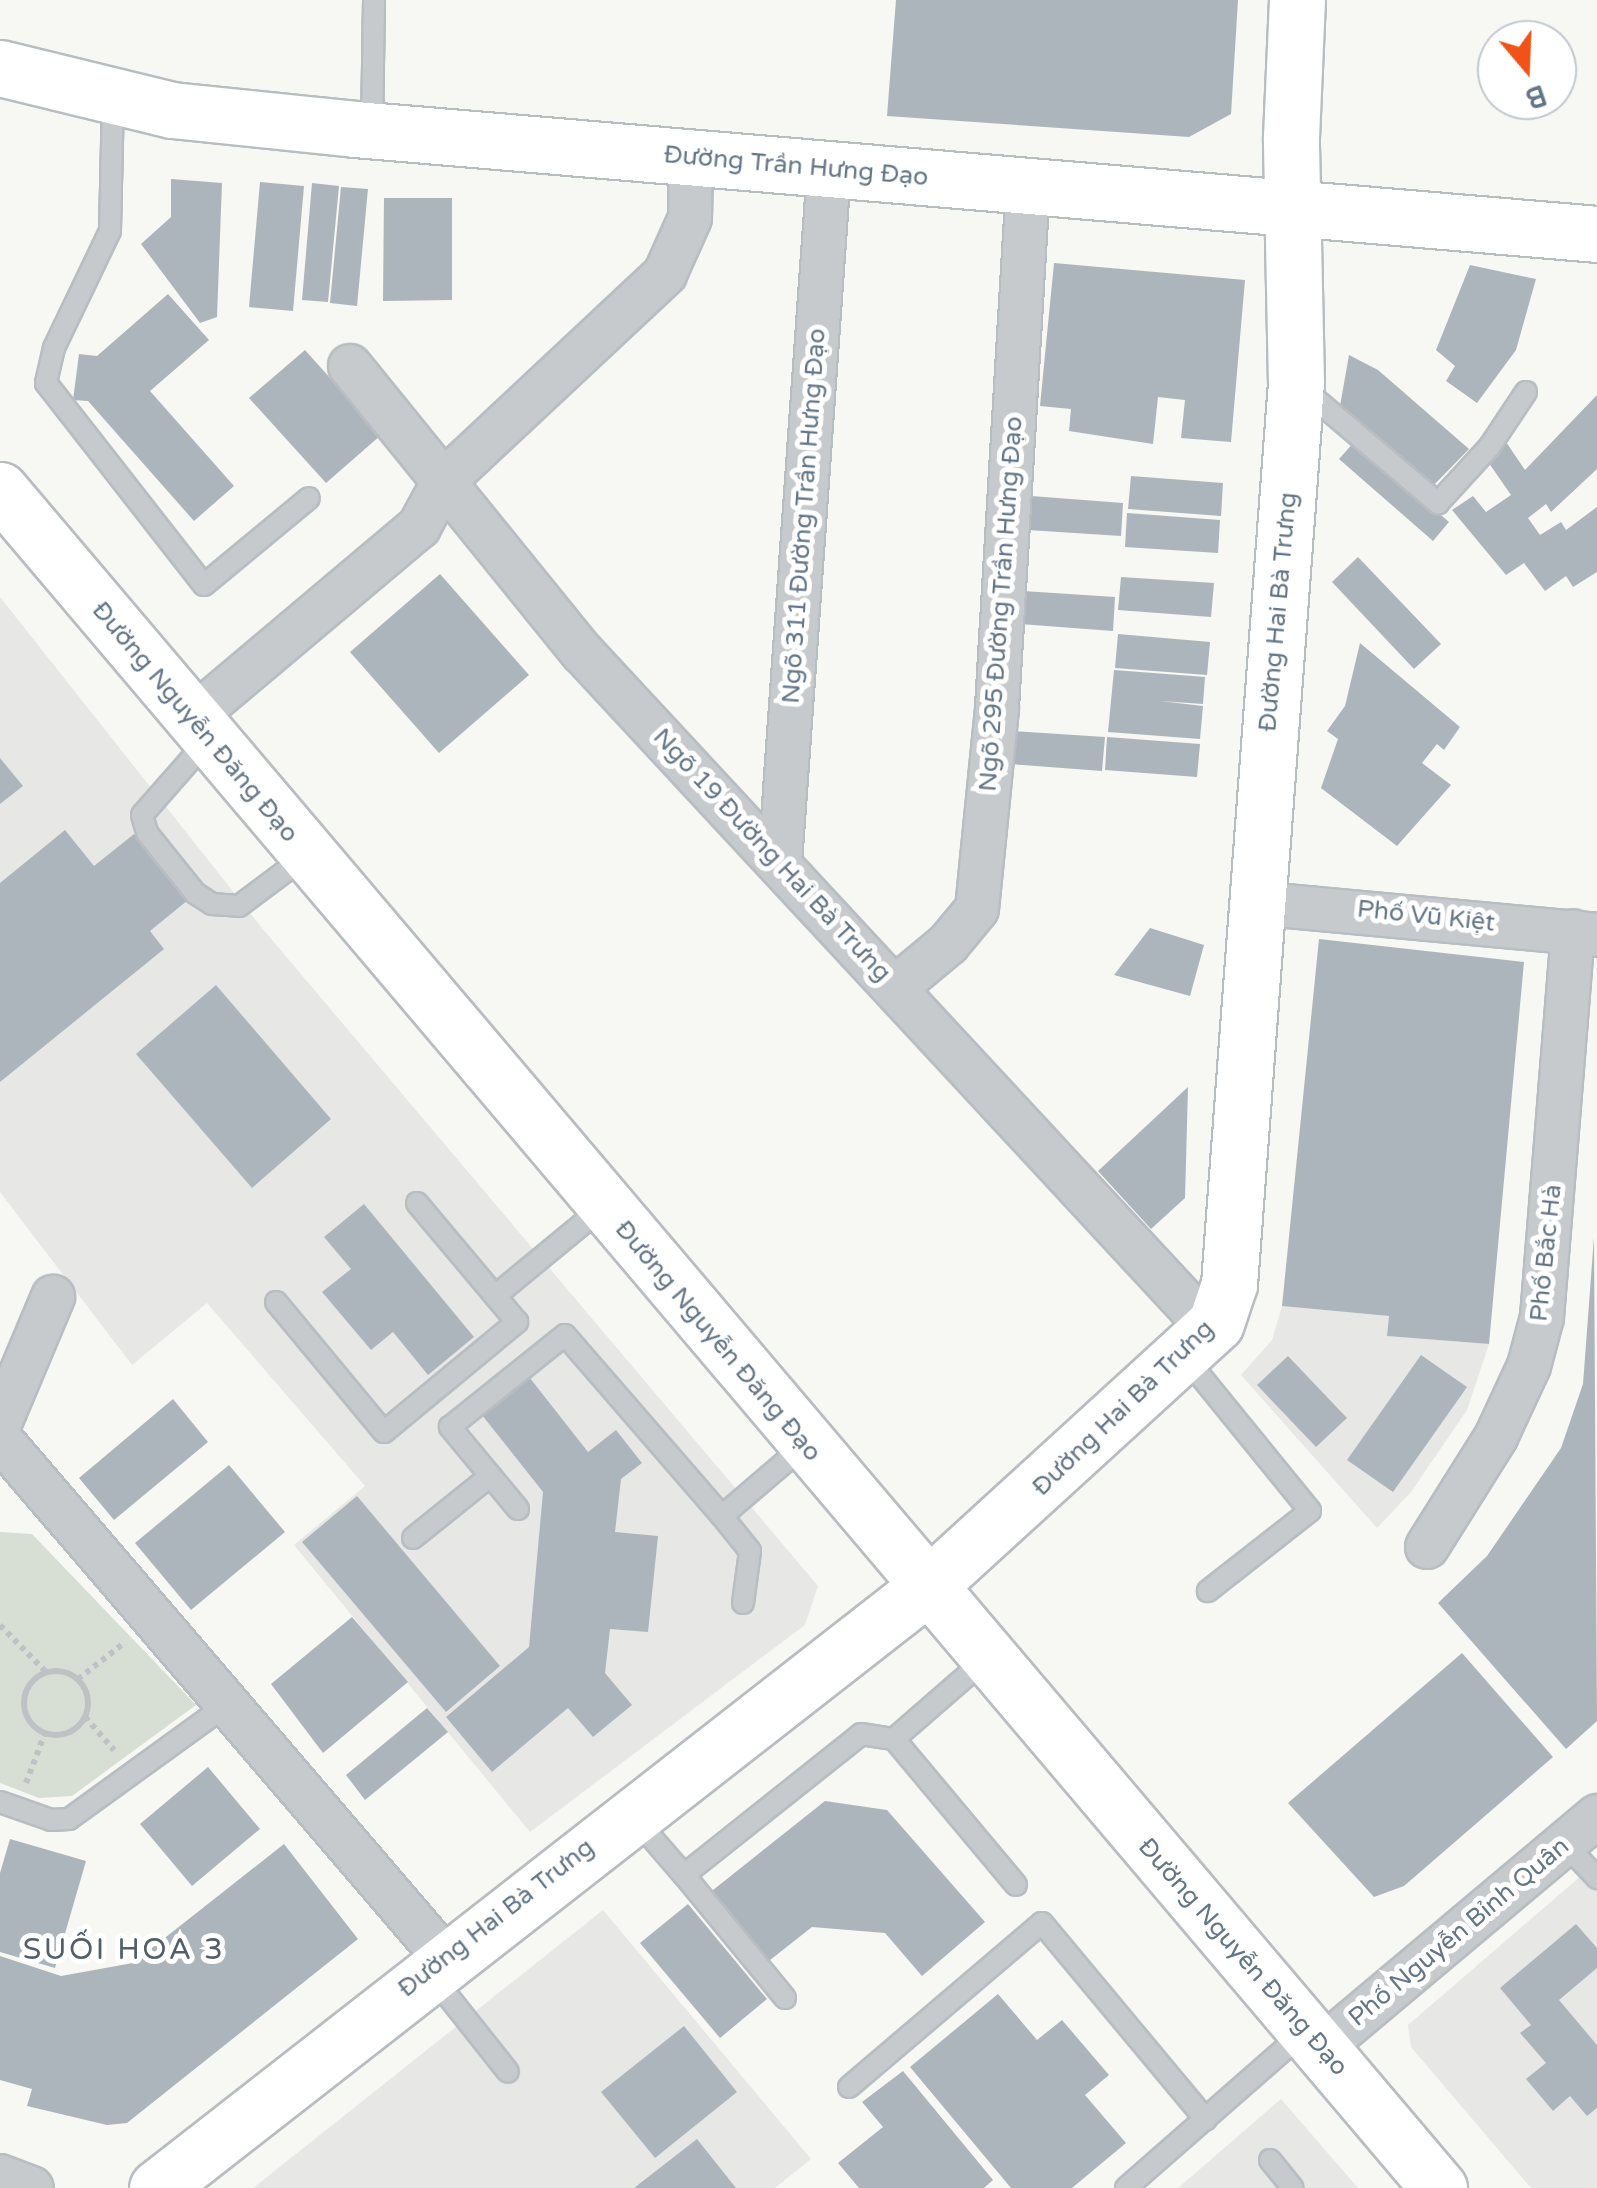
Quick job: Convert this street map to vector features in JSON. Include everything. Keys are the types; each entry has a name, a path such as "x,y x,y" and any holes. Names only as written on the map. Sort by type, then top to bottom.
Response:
{"main road":[{"name":"Đường Hai Bà Trưng","path":"157,2188 436,1964 927,1588 1198,1343 1229,1284 1296,383 1298,0"},
{"name":"Đường Trần Hưng Đạo","path":"0,68 172,110 372,131 1597,234"},
{"name":"Đường Nguyễn Đăng Đạo","path":"0,490 805,1445 1439,2188"}],"street":[{"path":"200,728 419,527 444,481 665,274 690,218 691,158"},
{"name":"Ngõ 311 Đường Trần Hưng Đạo","path":"780,862 829,170"},
{"name":"Ngõ 295 Đường Trần Hưng Đạo","path":"895,988 948,944 977,908 997,707 1028,185"},
{"name":"Ngõ 19 Đường Hai Bà Trưng","path":"350,366 582,652 895,988 1198,1343"},
{"name":"Phố Vũ Kiệt","path":"1255,903 1585,933"},
{"name":"Phố Bắc Hà","path":"1427,1547 1496,1438 1529,1366 1542,1317 1585,933"},
{"path":"0,1423 53,1297"},
{"path":"0,1439 228,1704 436,1964"},
{"name":"Phố Nguyễn Bỉnh Quân","path":"1313,2039 1597,1816"},
{"path":"0,2176 32,2188"}],"lane":[{"path":"372,131 374,0"},
{"path":"114,96 110,231 54,348 46,383 204,585 309,498"},
{"path":"1296,383 1438,502 1490,446 1526,392"},
{"path":"200,728 142,816 147,833 195,893 212,904 239,906 307,855"},
{"path":"276,1302 384,1432 516,1322 417,1202"},
{"path":"495,1296 605,1205"},
{"path":"518,1509 450,1427 565,1335 750,1551 743,1603"},
{"path":"1198,1343 1310,1511 1208,1591"},
{"path":"722,1516 805,1445"},
{"path":"413,1538 490,1476"},
{"path":"894,1739 987,1658"},
{"path":"0,1802 51,1820 69,1819 228,1704"},
{"path":"684,1876 861,1734 894,1739 1016,1885"},
{"path":"631,1813 785,1998"},
{"path":"1563,1842 1597,1878"},
{"path":"848,2086 1042,1923 1206,2120"},
{"path":"436,1964 508,2072"},
{"path":"1126,2188 1206,2120 1313,2039"},
{"path":"1270,2160 1293,2188"}],"path":[{"path":"0,1625 46,1672 78,1679 88,1697 85,1718 70,1731 45,1733 30,1723 24,1703 31,1682 46,1672"},
{"path":"78,1679 136,1634"},
{"path":"85,1718 120,1756"},
{"path":"24,1789 45,1733"}],"shaded area":[{"path":"0,597 262,928 818,1586 805,1625 530,1832 294,1545 365,1486 207,1303 132,1365 0,1192"},
{"path":"1282,1306 1389,1316 1388,1336 1489,1344 1467,1410 1411,1492 1377,1528 1241,1375 1272,1340"},
{"path":"0,1532 32,1534 196,1705 72,1796 39,1798 0,1783"},
{"path":"1582,1875 1597,1892 1597,2188 1531,2188 1411,2047 1408,2025"},
{"path":"603,1910 811,2159 775,2188 253,2188"},
{"path":"1281,2099 1358,2188 1178,2188"}],"building":[{"path":"896,0 1238,0 1231,114 1189,137 887,116"},
{"path":"171,179 222,183 217,317 200,323 141,244 171,217"},
{"path":"260,182 304,186 293,311 249,307"},
{"path":"312,183 339,186 328,302 302,300"},
{"path":"341,187 368,189 357,306 330,303"},
{"path":"384,198 452,198 452,300 383,301"},
{"path":"1054,263 1245,280 1231,442 1181,438 1185,400 1158,397 1153,444 1069,431 1071,409 1040,406"},
{"path":"1470,265 1536,279 1516,350 1477,403 1446,381 1455,366 1436,350"},
{"path":"168,294 209,340 150,391 234,486 194,521 88,401 73,400 79,354 97,356"},
{"path":"305,350 381,435 326,483 249,398"},
{"path":"1349,355 1378,370 1469,449 1428,491 1337,423"},
{"path":"1597,395 1597,469 1551,512 1546,504 1528,518 1540,535 1561,522 1566,530 1597,507 1597,572 1573,587 1566,576 1545,591 1524,563 1506,575 1452,510 1473,496 1486,512 1511,495 1484,456 1504,439 1525,470"},
{"path":"1355,441 1449,522 1433,541 1339,459"},
{"path":"1131,476 1223,483 1221,516 1128,509"},
{"path":"1031,496 1123,503 1121,536 1028,530"},
{"path":"1127,513 1220,520 1218,553 1125,547"},
{"path":"1358,557 1441,644 1414,669 1332,582"},
{"path":"440,574 529,675 439,753 350,652"},
{"path":"1121,577 1214,583 1211,617 1118,610"},
{"path":"1023,591 1115,597 1113,631 1020,624"},
{"path":"1118,634 1210,642 1207,675 1115,668"},
{"path":"1360,643 1460,727 1444,750 1437,744 1422,763 1451,785 1397,846 1321,788 1338,739 1327,731 1345,706"},
{"path":"1114,670 1205,677 1203,704 1160,701 1203,706 1200,739 1108,732"},
{"path":"1012,731 1105,737 1102,771 1010,764"},
{"path":"1107,737 1200,744 1197,777 1105,770"},
{"path":"0,758 23,786 0,804"},
{"path":"65,830 94,866 134,834 188,900 150,931 164,949 0,1082 0,883"},
{"path":"1150,928 1204,945 1190,996 1114,975"},
{"path":"1319,939 1524,962 1489,1344 1387,1336 1389,1316 1282,1306"},
{"path":"216,985 331,1119 252,1188 136,1054"},
{"path":"1188,1087 1185,1198 1151,1229 1098,1171"},
{"path":"364,1204 474,1337 428,1375 393,1332 371,1350 322,1292 351,1269 324,1237"},
{"path":"1594,1237 1597,1721 1566,1749 1438,1603 1487,1556 1561,1448 1583,1384"},
{"path":"1421,1355 1467,1387 1393,1492 1347,1460"},
{"path":"1288,1356 1347,1418 1316,1447 1257,1385"},
{"path":"526,1373 588,1452 616,1430 642,1463 621,1479 615,1532 658,1536 648,1632 610,1629 605,1673 632,1705 593,1737 568,1708 492,1772 446,1717 529,1647 543,1492 478,1410"},
{"path":"173,1399 208,1442 114,1520 79,1478"},
{"path":"229,1465 285,1532 191,1610 135,1543"},
{"path":"357,1496 500,1666 446,1712 302,1542"},
{"path":"352,1617 408,1682 323,1753 271,1684"},
{"path":"1462,1653 1553,1757 1404,1886 1374,1897 1288,1803"},
{"path":"427,1708 448,1732 365,1800 346,1775"},
{"path":"208,1767 260,1829 192,1886 140,1824"},
{"path":"825,1801 887,1810 985,1922 922,1976 885,1933 812,1927 765,1964 708,1894"},
{"path":"10,1839 86,1861 55,1968 0,1952 0,1873"},
{"path":"284,1844 358,1939 127,2123 107,2125 27,2106 32,2089 0,2080 0,1956 61,1976 133,1963"},
{"path":"688,1904 767,1999 720,2038 640,1943"},
{"path":"1576,1924 1597,1948 1597,1968 1559,2000 1597,2045 1597,2108 1587,2116 1570,2096 1553,2111 1526,2079 1546,2063 1520,2033 1531,2025 1500,1988"},
{"path":"998,1994 1037,2040 1062,2020 1109,2075 1085,2095 1126,2143 1072,2188 1011,2188 910,2067"},
{"path":"684,2026 737,2092 655,2158 601,2092"},
{"path":"903,2071 993,2180 984,2188 859,2188 838,2163 883,2127 862,2102"},
{"path":"697,2139 736,2188 634,2188"}],"district":[{"name":"SUỐI HOA 3","path":"124,1950"}]}
